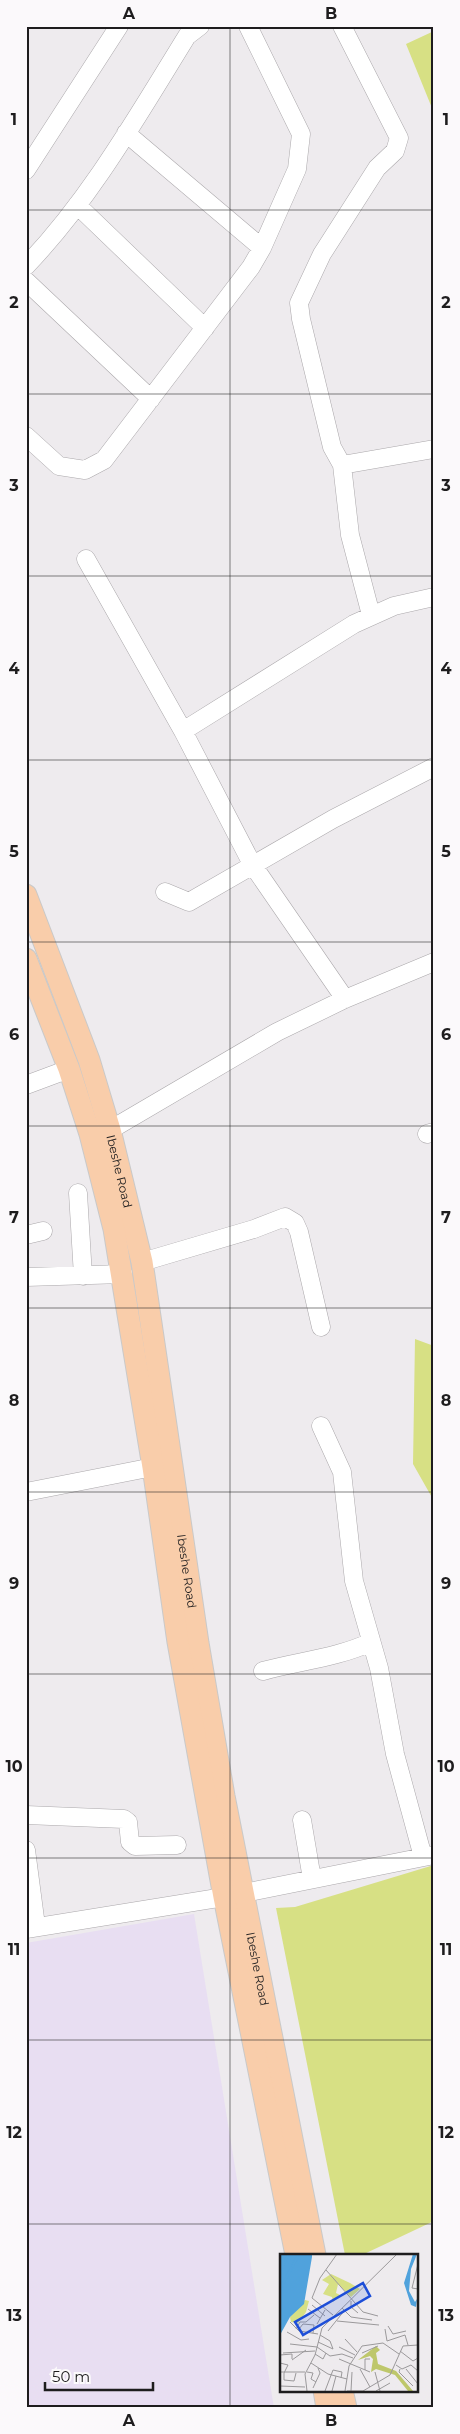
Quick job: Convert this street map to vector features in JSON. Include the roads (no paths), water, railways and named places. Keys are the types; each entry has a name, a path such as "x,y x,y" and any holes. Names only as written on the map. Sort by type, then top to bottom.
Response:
{"main road":[{"name":"Ibeshe Road","path":"26,895 89,1060 114,1229 123,1274 153,1467 178,1642 233,1895 315,2254"},
{"name":"Ibeshe Road","path":"26,960 69,1069 100,1132 142,1262 200,1653 233,1895 296,2254"},
{"path":"324,2392 327,2408"},
{"path":"342,2392 346,2408"}],"street":[{"path":"28,162 119,26"},
{"path":"26,266 48,243 98,179 187,36 200,26"},
{"path":"26,436 59,466 85,470 104,460 205,328 262,248 296,169 301,134 248,26"},
{"path":"342,26 399,138 395,151 377,168 322,254 299,303 332,446 342,465 350,535 371,615"},
{"path":"126,133 262,248"},
{"path":"77,205 205,328"},
{"path":"26,281 151,399"},
{"path":"342,465 434,449"},
{"path":"86,559 183,731 252,864 345,999"},
{"path":"183,731 354,624 394,606 434,597"},
{"path":"166,892 189,902 333,819 434,767"},
{"path":"100,1132 277,1032 345,999 434,962"},
{"path":"26,1084 69,1069"},
{"path":"78,1193 83,1276"},
{"path":"142,1262 285,1218 295,1223 299,1232 321,1327"},
{"path":"26,1235 43,1231"},
{"path":"26,1277 123,1274"},
{"path":"26,1850 31,1928 233,1895 428,1856 395,1754 379,1668 354,1581 342,1472 321,1426"},
{"path":"26,1492 153,1467"},
{"path":"263,1671 316,1658 347,1653 371,1642"},
{"path":"26,1815 124,1819 128,1822 130,1842 135,1846 177,1844"},
{"path":"302,1820 312,1879"}]}
